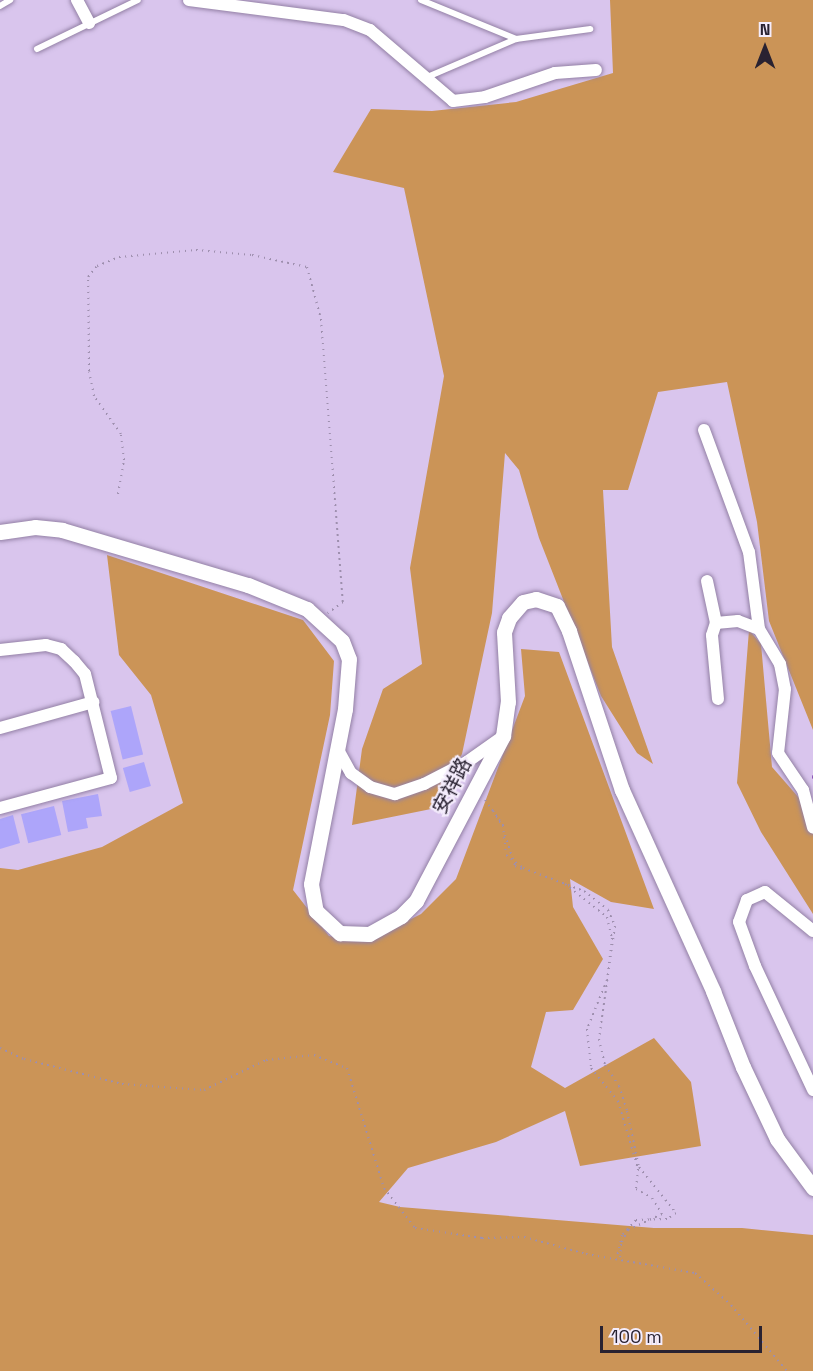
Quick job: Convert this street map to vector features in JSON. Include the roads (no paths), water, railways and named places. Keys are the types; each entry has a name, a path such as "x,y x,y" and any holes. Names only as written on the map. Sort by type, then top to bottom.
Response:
{"street":[{"path":"77,0 90,23"},
{"path":"189,0 344,20 370,30 453,101 485,97 555,73 596,70"},
{"path":"704,430 749,552 759,629 780,664 785,689 778,753 803,790 813,828"},
{"name":"安祥路","path":"0,532 35,527 104,540 248,585 321,619 342,641 349,659 345,710 311,884 316,910 340,933 369,934 401,916 416,901 478,788 502,736 508,702 504,632 509,618 523,602 547,601 564,618 622,790 713,991 743,1067 777,1139 813,1188"},
{"path":"707,581 716,623 712,635 718,699"},
{"path":"716,623 738,621 759,629"},
{"path":"0,650 22,645 61,649 85,674 111,778 0,808"},
{"path":"0,728 93,702"},
{"path":"337,748 351,773 370,787 395,794 424,784 467,762 502,736"},
{"path":"813,931 765,892 747,900 739,921 754,966 813,1090"}],"lane":[{"path":"0,6 10,0"},
{"path":"37,49 138,0"},
{"path":"422,0 516,39"},
{"path":"424,78 516,39 590,29"}]}
